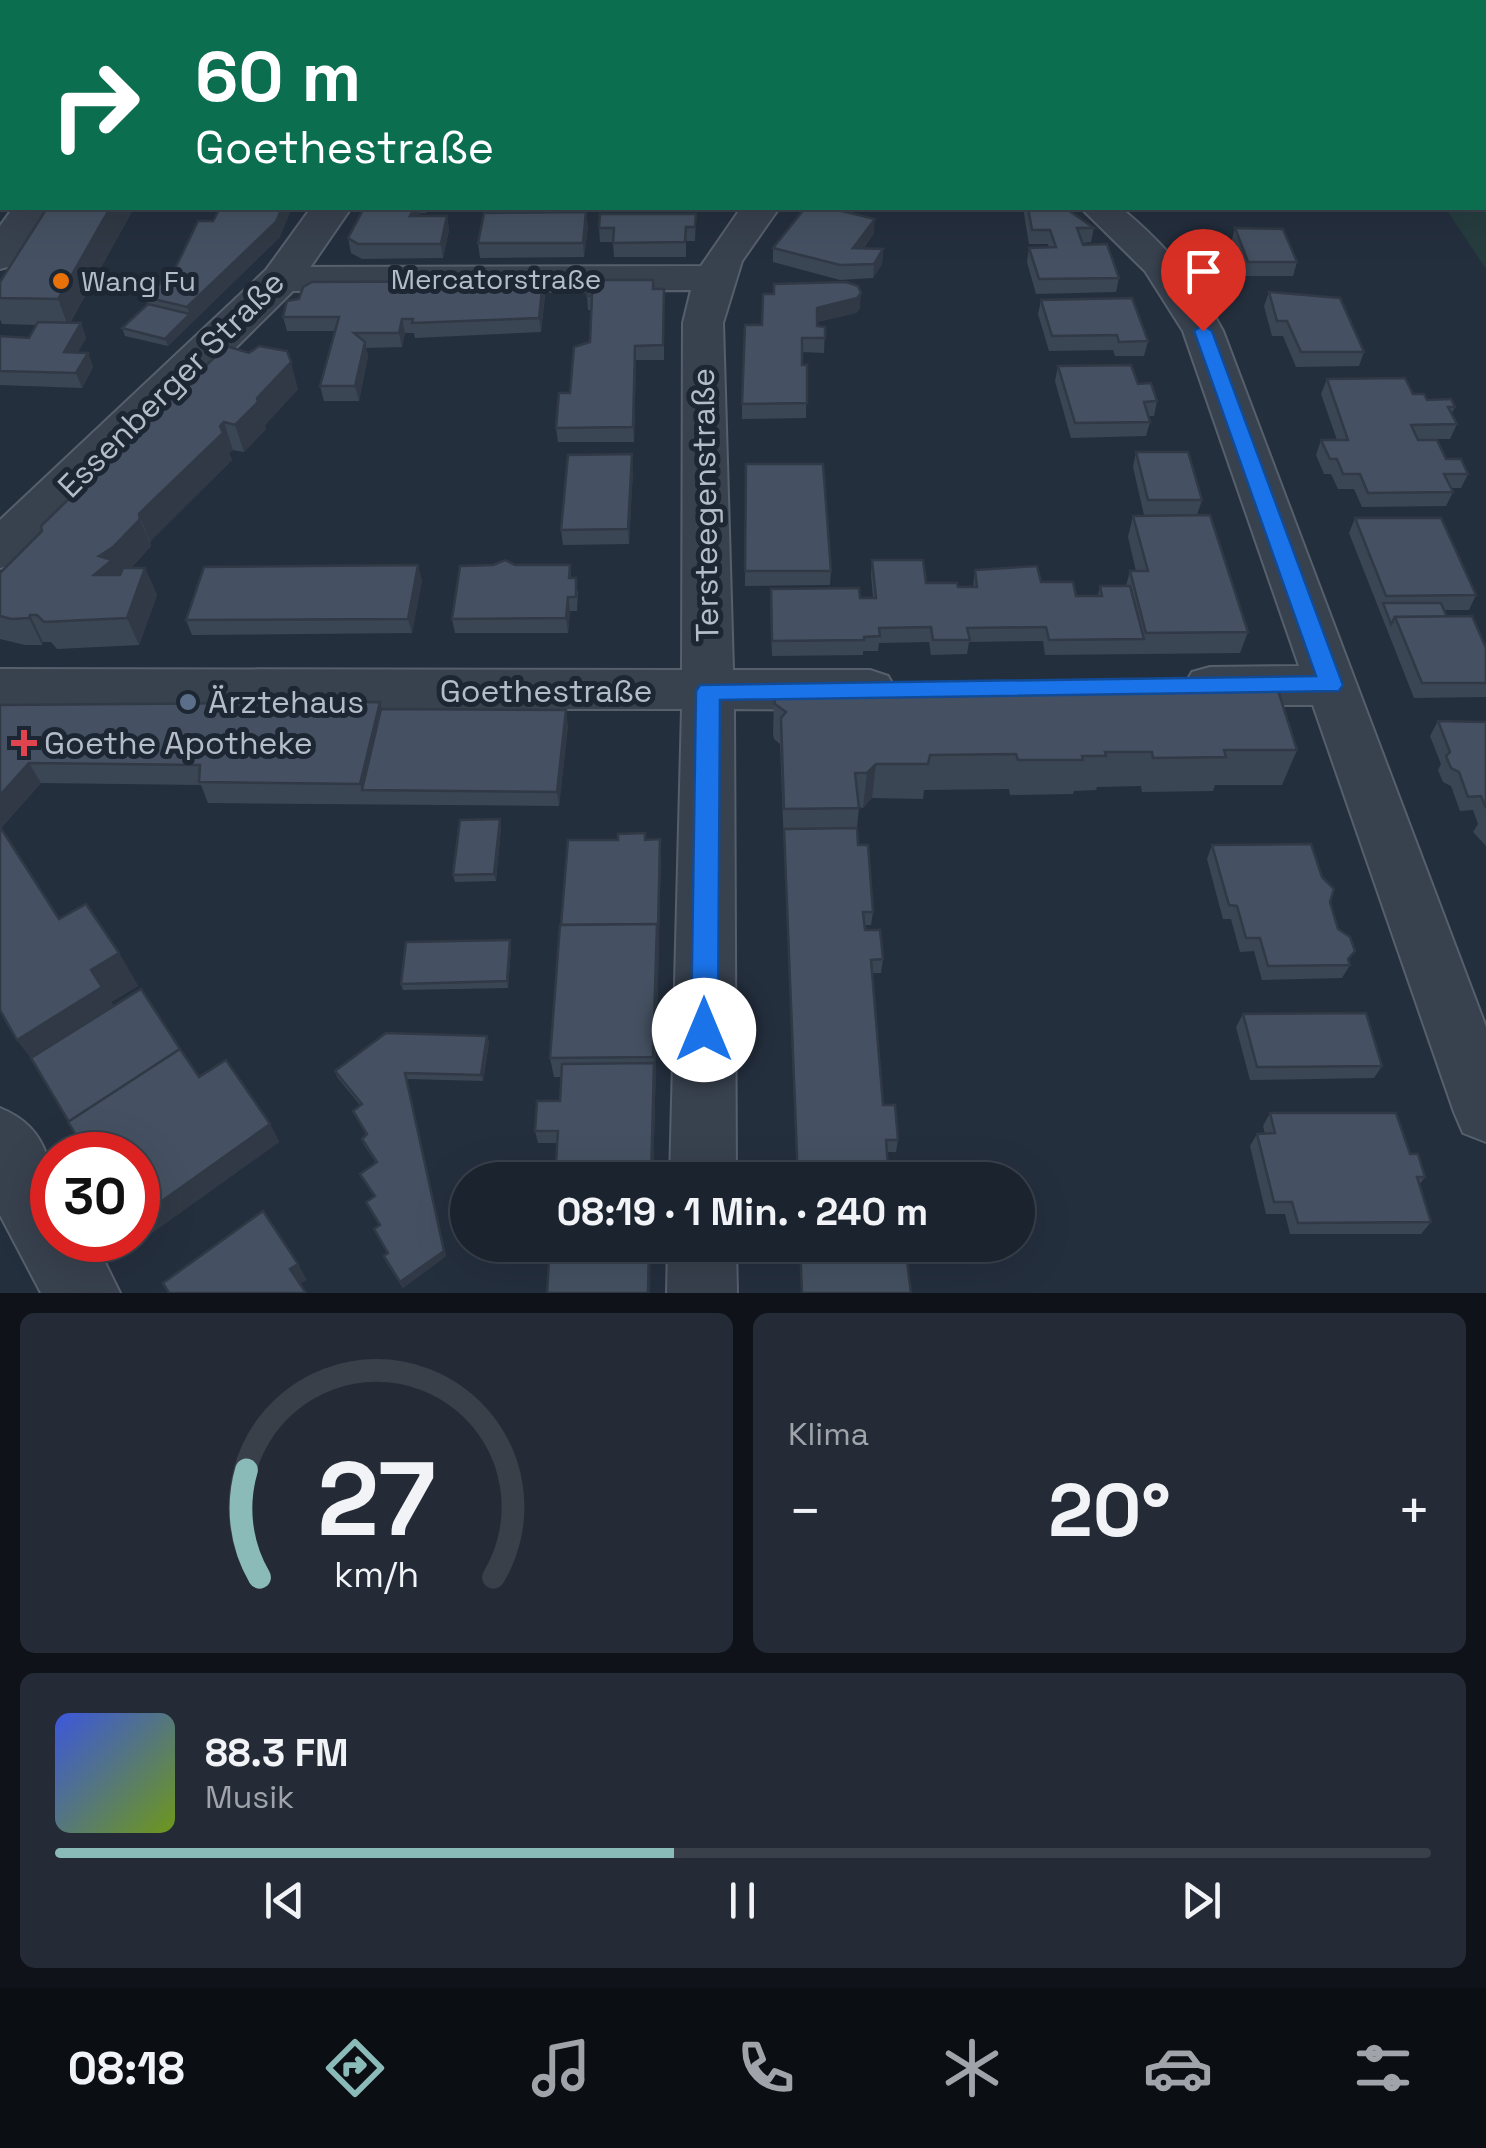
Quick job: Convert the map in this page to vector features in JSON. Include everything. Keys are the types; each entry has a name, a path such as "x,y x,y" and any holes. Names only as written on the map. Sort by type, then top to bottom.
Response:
{"street":[{"path":"0,256 32,210"},
{"name":"Essenberger Straße","path":"0,550 282,280 330,210"},
{"name":"Tersteegenstraße","path":"703,1162 708,691 703,323 712,278 760,210"},
{"path":"1100,210 1149,250 1181,287 1203,331 1486,1112"},
{"name":"Mercatorstraße","path":"282,280 712,278"},
{"path":"1156,687 1331,685"},
{"name":"Goethestraße","path":"0,689 922,689"},
{"path":"0,1142 30,1197"},
{"path":"65,1262 82,1293"},
{"path":"702,1262 702,1293"}],"green space":[{"path":"1447,210 1486,210 1486,269"}],"building":[{"path":"46,210 109,210 58,299 0,298 0,282"},
{"path":"219,210 281,210 276,222 187,307 145,297 174,271 198,221 213,221"},
{"path":"363,210 413,210 410,216 447,216 441,244 358,244 348,238"},
{"path":"803,210 837,210 875,219 853,248 883,249 874,264 840,265 773,248"},
{"path":"1028,210 1068,210 1094,228 1077,228 1083,245 1107,244 1119,278 1039,279 1029,248 1056,247 1050,230 1032,230"},
{"path":"586,212 583,243 478,243 484,213"},
{"path":"600,214 696,214 695,227 686,227 685,242 613,243 614,228 599,228"},
{"path":"1235,228 1283,229 1297,262 1248,262"},
{"path":"588,280 653,280 653,289 664,289 663,345 635,346 633,427 556,428 559,393 570,393 574,347 590,342 592,295 587,296"},
{"path":"543,281 539,318 412,323 413,319 402,319 399,333 354,333 365,342 355,386 320,386 339,317 283,317 287,301 299,299 303,287 312,282"},
{"path":"846,282 858,286 861,293 857,298 817,308 817,326 825,327 825,338 802,338 807,403 742,404 745,325 762,325 763,294 774,294 774,284"},
{"path":"1269,292 1340,298 1364,352 1301,352 1287,321 1277,321"},
{"path":"1132,298 1148,341 1119,342 1117,335 1052,336 1041,300"},
{"path":"148,304 190,314 165,339 122,328"},
{"path":"38,322 81,323 64,352 88,353 76,373 0,371 0,336 29,338"},
{"path":"226,346 249,353 259,346 287,351 291,362 235,425 224,422 220,426 223,433 139,514 140,519 113,547 99,556 112,560 94,575 120,575 123,568 145,568 127,618 44,622 37,615 11,619 0,616 0,573 42,531 41,526"},
{"path":"1131,365 1138,384 1151,383 1157,401 1144,402 1150,422 1075,423 1058,366"},
{"path":"1405,378 1413,394 1424,394 1427,400 1451,399 1455,407 1448,407 1457,424 1411,425 1418,440 1437,440 1446,459 1461,459 1468,474 1444,474 1453,492 1368,493 1360,474 1343,474 1337,459 1330,459 1321,440 1348,440 1327,379"},
{"path":"1136,452 1188,452 1202,500 1148,500"},
{"path":"632,454 628,529 561,530 568,455"},
{"path":"746,464 823,464 831,571 745,571"},
{"path":"1210,515 1248,632 1146,633 1130,571 1148,571 1133,516"},
{"path":"1355,518 1441,518 1476,595 1386,596"},
{"path":"505,560 515,565 570,565 569,578 576,578 576,597 568,597 566,618 452,619 460,566 493,565"},
{"path":"872,560 923,560 926,583 957,583 958,587 977,587 975,570 1037,566 1041,582 1073,582 1076,596 1102,596 1100,586 1130,586 1144,639 1049,640 1046,627 967,628 970,640 933,640 931,627 879,628 880,636 864,640 772,641 771,589 859,588 860,598 876,598"},
{"path":"418,565 408,619 186,620 204,567"},
{"path":"1383,603 1441,603 1447,617 1395,617 1391,624"},
{"path":"1472,616 1486,648 1486,683 1422,683 1395,617"},
{"path":"1276,684 1297,750 1224,750 1226,757 1153,758 1152,752 1105,752 1106,756 1082,756 1083,760 1018,760 1016,754 930,755 928,764 876,764 867,773 855,773 859,808 784,809 781,718 786,712 775,704 774,698 780,693 795,696 804,690"},
{"path":"380,702 360,784 199,782 200,765 29,763 0,795 0,705"},
{"path":"381,709 566,710 557,792 362,790"},
{"path":"1438,721 1486,722 1486,808 1481,796 1468,797 1459,772 1451,768 1446,756 1450,752"},
{"path":"500,819 494,874 453,875 460,820"},
{"path":"0,827 59,919 86,904 119,953 91,970 102,987 17,1040 0,1010"},
{"path":"857,828 858,845 868,845 873,912 863,912 865,930 880,930 883,959 871,960 883,1105 895,1105 898,1140 886,1140 888,1162 797,1162 784,829"},
{"path":"645,833 645,840 660,839 658,930 657,924 561,925 568,840 618,840 618,834"},
{"path":"1311,844 1322,877 1334,889 1330,902 1338,929 1350,937 1355,951 1348,959 1350,965 1268,966 1260,938 1246,938 1237,906 1229,905 1212,845"},
{"path":"657,924 653,1057 550,1058 560,925"},
{"path":"510,940 507,981 401,984 406,942"},
{"path":"141,989 180,1049 69,1122 31,1058"},
{"path":"1366,1013 1382,1066 1257,1067 1243,1014"},
{"path":"386,1033 487,1036 481,1075 405,1073 444,1251 400,1282 384,1256 388,1253 374,1229 380,1225 366,1202 375,1196 360,1174 377,1162 362,1139 367,1134 353,1111 362,1104 335,1071"},
{"path":"180,1049 199,1077 226,1060 270,1124 160,1202 160,1132 74,1132 68,1122"},
{"path":"654,1063 651,1162 556,1162 558,1131 535,1131 537,1101 560,1101 562,1064"},
{"path":"1270,1113 1396,1113 1410,1154 1418,1154 1425,1177 1417,1177 1431,1222 1298,1223 1292,1202 1274,1202 1257,1134 1275,1133"},
{"path":"263,1211 298,1264 290,1269 306,1293 169,1293 163,1283"},
{"path":"549,1262 649,1262 648,1293 547,1293"},
{"path":"801,1262 907,1262 911,1293 802,1293"}],"place":[{"name":"Wang Fu","path":"61,281"},
{"name":"Ärztehaus","path":"188,702"},
{"name":"Goethe Apotheke","path":"24,743"}],"route":[{"path":"704,1030 708,691 1331,685 1203,331"}]}
